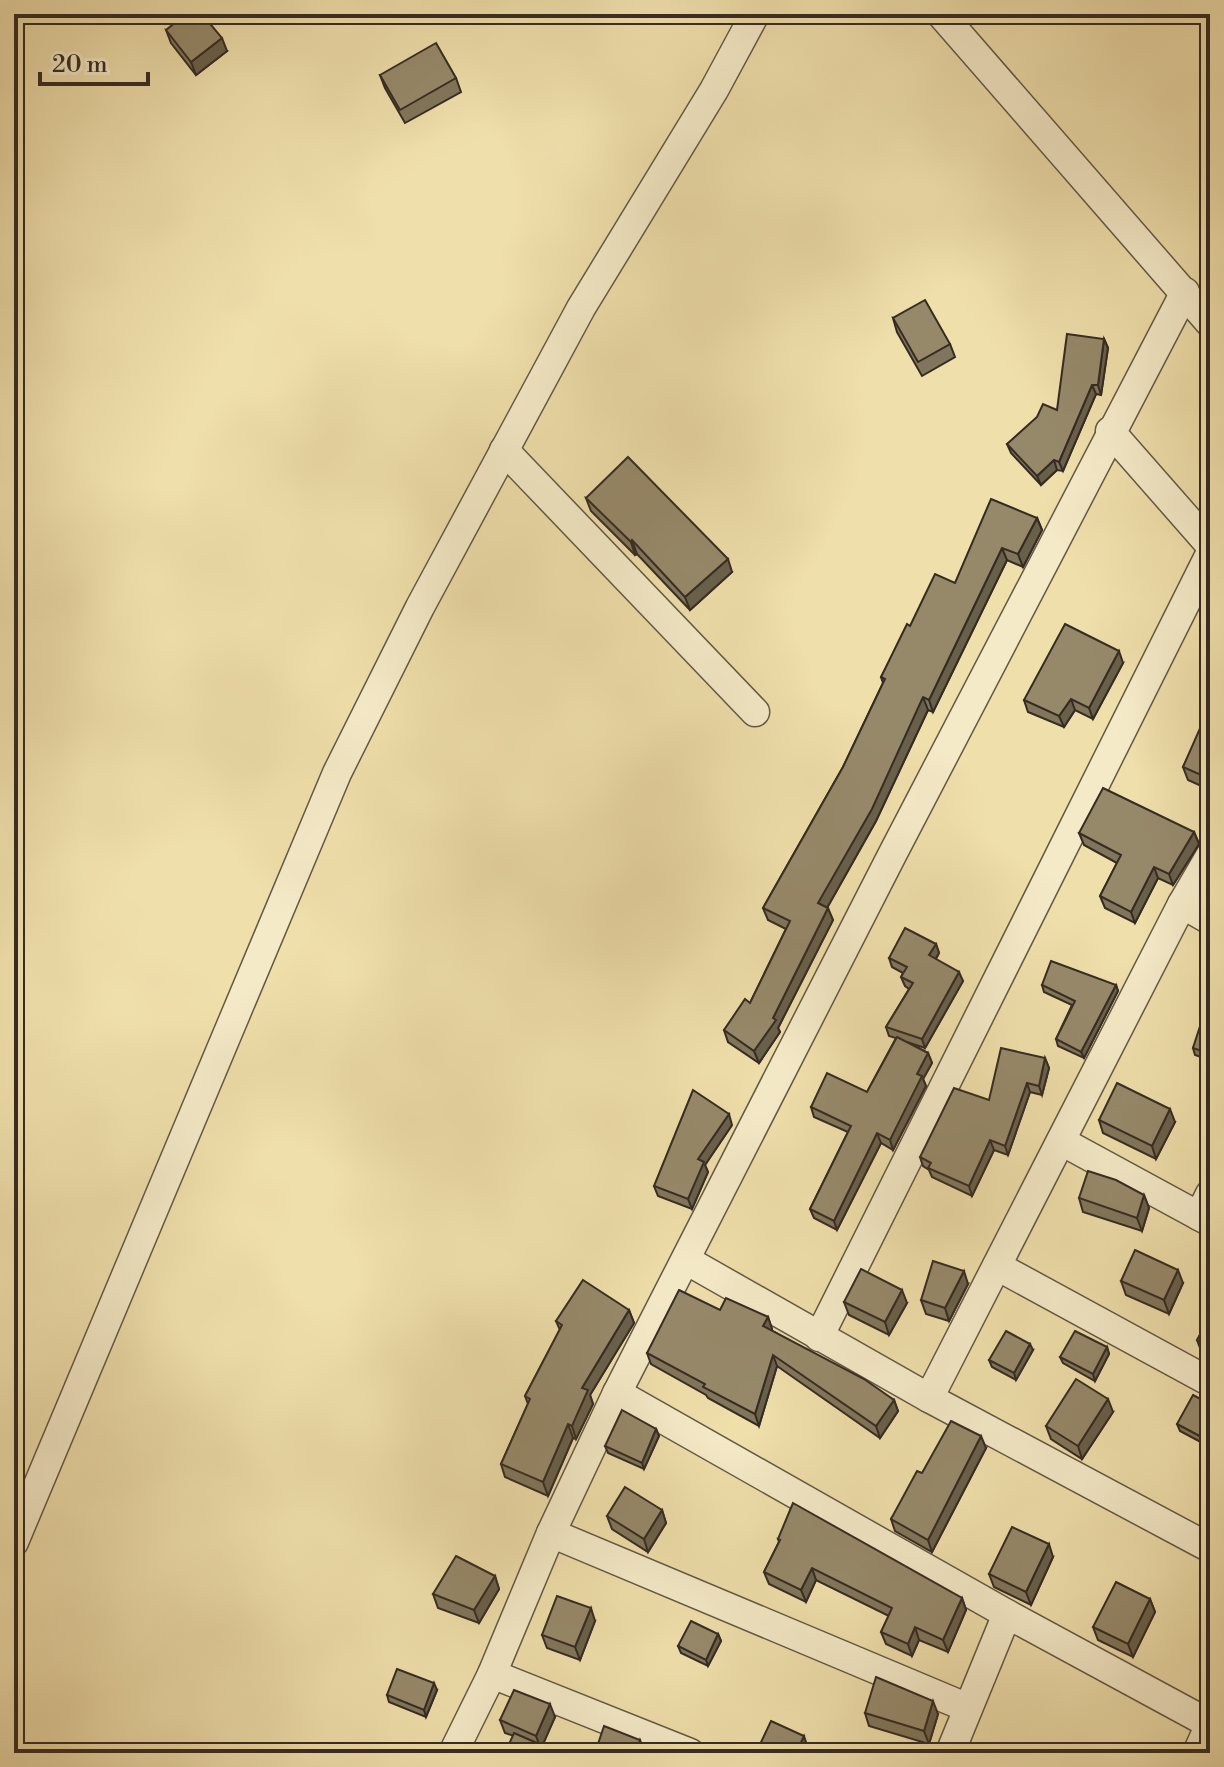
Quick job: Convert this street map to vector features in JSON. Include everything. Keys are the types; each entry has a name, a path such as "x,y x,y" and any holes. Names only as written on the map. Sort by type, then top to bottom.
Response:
{"street":[{"path":"14,1542 337,773 420,607 581,308 714,90 755,14"},
{"path":"941,14 1210,323"},
{"path":"453,1753 492,1674 551,1533 617,1393 1110,431 1185,292"},
{"path":"1110,431 1210,545"},
{"path":"504,450 755,712"},
{"path":"819,1337 1210,554"},
{"path":"929,1398 1182,904 1210,856"},
{"path":"1182,904 1210,920"},
{"path":"1061,1141 1206,1211"},
{"path":"686,1260 929,1398 1210,1548"},
{"path":"997,1266 1210,1382"},
{"path":"617,1393 1007,1614 1210,1724 1197,1753"},
{"path":"551,1533 968,1708"},
{"path":"950,1753 1007,1614"},
{"path":"492,1674 690,1753"}],"building":[{"path":"186,14 202,14 222,38 191,62 166,30"},
{"path":"436,43 456,78 400,110 380,75"},
{"path":"925,300 950,344 918,362 893,318"},
{"path":"1067,334 1104,339 1098,385 1092,385 1059,462 1054,460 1037,476 1007,444 1037,417 1043,404 1057,410"},
{"path":"628,457 728,559 685,597 632,540 586,498"},
{"path":"991,499 1037,518 1018,554 1002,548 929,700 923,697 872,809 818,903 828,908 773,1018 776,1020 754,1051 724,1030 745,999 750,1003 790,921 763,908 843,767 907,624 910,626 935,574 955,583"},
{"path":"1065,624 1119,651 1089,708 1071,699 1059,716 1024,700"},
{"path":"1210,711 1210,779 1183,767"},
{"path":"1103,788 1194,832 1169,874 1154,867 1131,912 1100,896 1121,855 1079,833"},
{"path":"905,928 936,944 929,955 959,972 922,1039 886,1027 913,983 901,977 907,967 889,958"},
{"path":"1051,961 1116,985 1081,1052 1056,1039 1075,1001 1042,985"},
{"path":"1204,1014 1210,1016 1210,1054 1193,1048"},
{"path":"897,1037 928,1053 917,1074 922,1076 890,1140 877,1133 834,1221 810,1209 851,1126 811,1107 827,1073 867,1092"},
{"path":"1001,1048 1045,1058 1039,1086 1027,1083 1005,1146 990,1140 969,1186 928,1168 931,1163 920,1157 954,1088 989,1100"},
{"path":"1117,1083 1170,1109 1152,1146 1099,1120"},
{"path":"693,1090 729,1114 698,1159 704,1162 688,1199 654,1186"},
{"path":"1088,1171 1116,1180 1144,1195 1137,1218 1079,1198"},
{"path":"1135,1250 1178,1270 1164,1300 1121,1281"},
{"path":"933,1261 964,1271 945,1308 921,1300"},
{"path":"861,1269 902,1290 885,1322 844,1302"},
{"path":"583,1280 629,1310 582,1388 588,1390 572,1426 568,1424 543,1482 501,1464 530,1399 525,1396 562,1325 556,1321"},
{"path":"679,1290 720,1310 726,1298 768,1317 763,1326 864,1379 894,1400 876,1426 773,1355 755,1414 647,1353"},
{"path":"1210,1317 1210,1347 1197,1340"},
{"path":"1006,1331 1030,1344 1014,1373 989,1360"},
{"path":"1075,1331 1107,1347 1093,1374 1060,1357"},
{"path":"1076,1379 1108,1399 1078,1446 1046,1426"},
{"path":"1193,1395 1210,1404 1209,1441 1177,1424"},
{"path":"622,1410 656,1429 642,1463 605,1446"},
{"path":"951,1421 981,1436 928,1540 891,1519 917,1471 922,1473"},
{"path":"625,1487 662,1510 644,1539 607,1516"},
{"path":"793,1503 962,1598 943,1640 915,1627 908,1644 881,1632 892,1608 812,1568 801,1590 764,1572"},
{"path":"1012,1527 1049,1544 1026,1592 989,1574"},
{"path":"456,1556 495,1576 474,1610 433,1594"},
{"path":"1116,1582 1150,1599 1128,1644 1093,1627"},
{"path":"557,1596 591,1608 575,1647 542,1635"},
{"path":"691,1621 718,1634 706,1660 678,1646"},
{"path":"397,1669 434,1683 424,1710 387,1695"},
{"path":"876,1677 933,1701 924,1731 865,1713"},
{"path":"514,1690 550,1704 536,1736 500,1720"},
{"path":"771,1721 804,1736 796,1753 756,1753"},
{"path":"604,1726 640,1740 636,1753 595,1753"},
{"path":"514,1733 560,1753 505,1753"}]}
